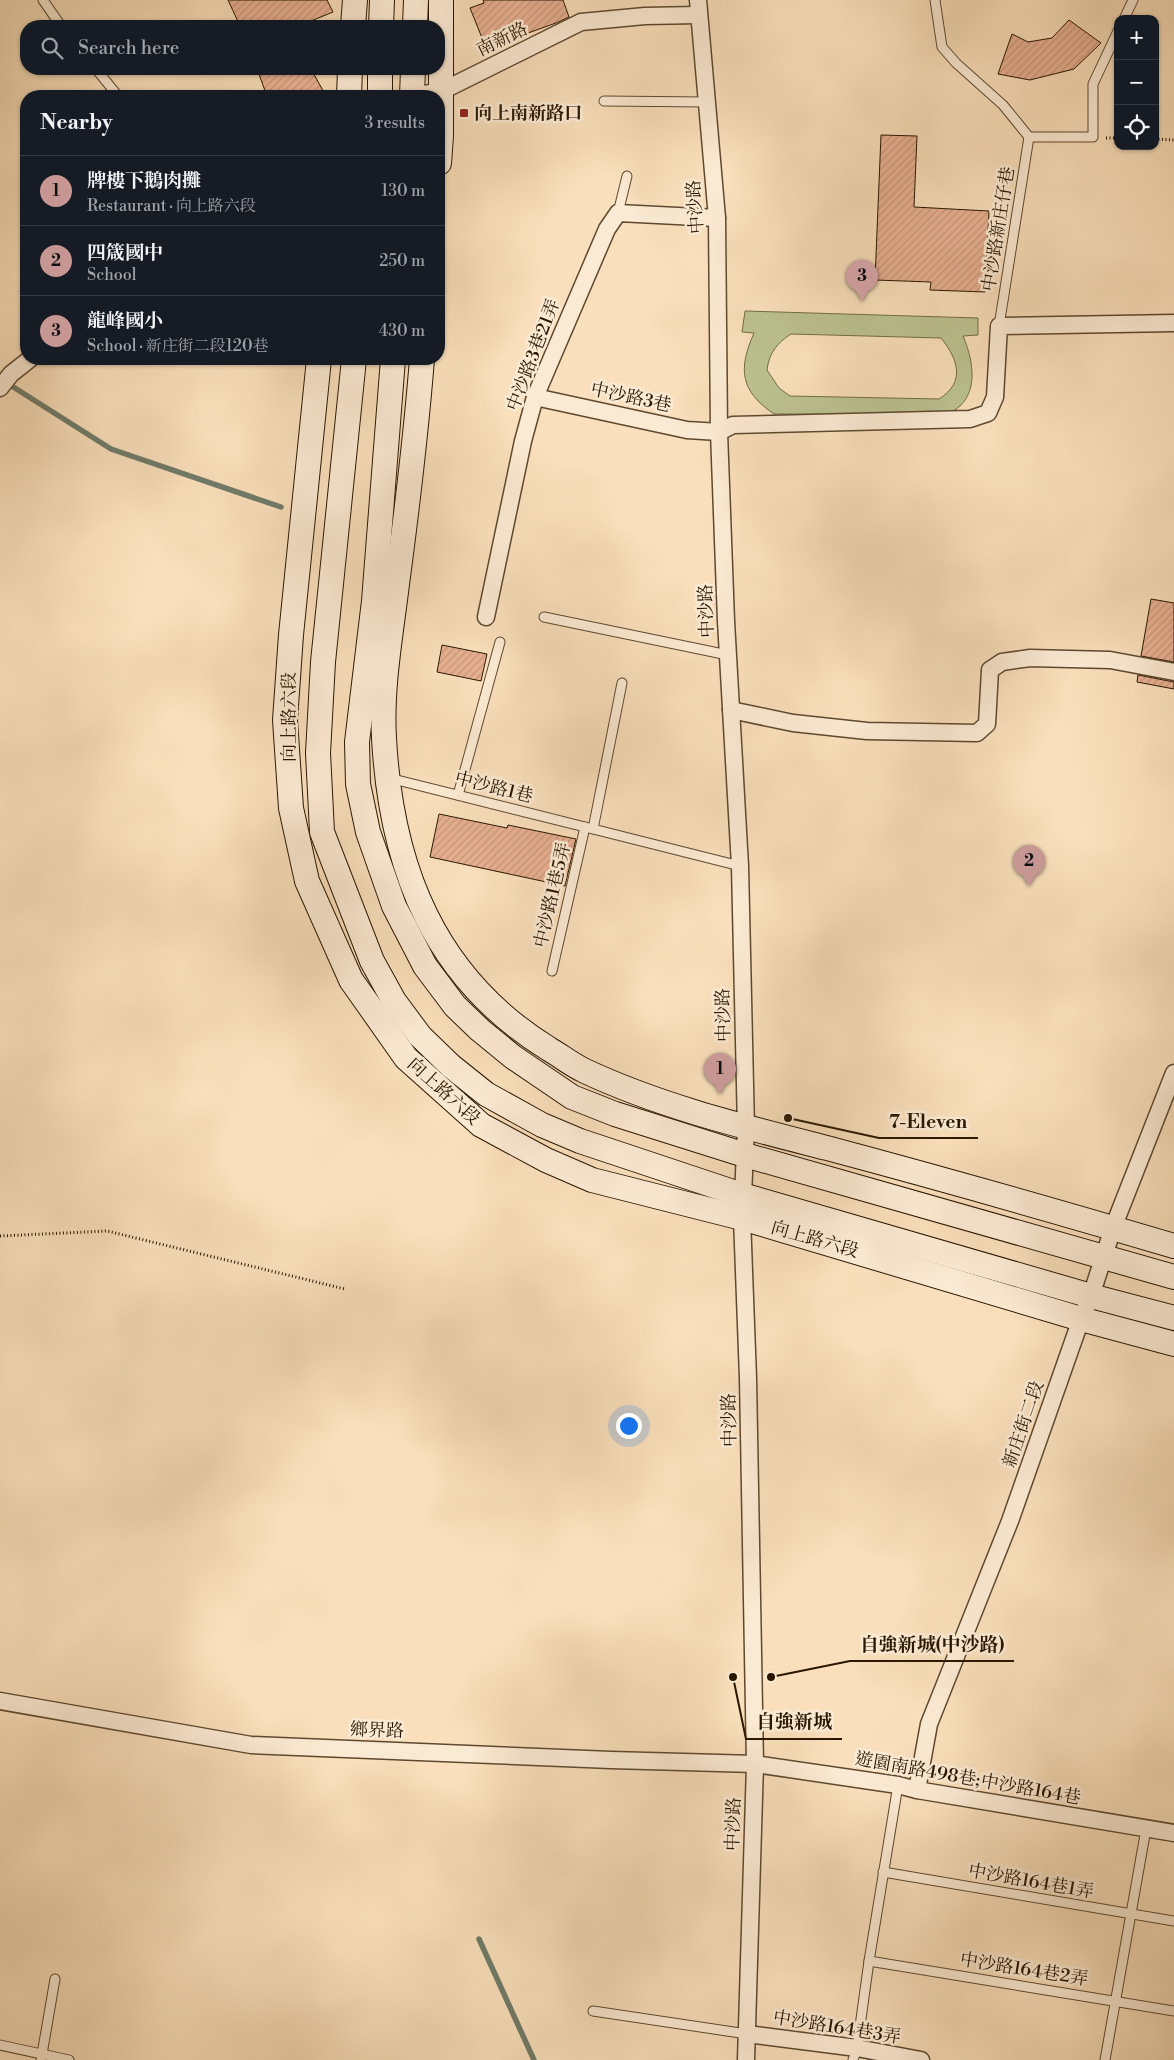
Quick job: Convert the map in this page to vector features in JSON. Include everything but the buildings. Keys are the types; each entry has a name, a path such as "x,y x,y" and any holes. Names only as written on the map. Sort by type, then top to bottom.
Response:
{"main road":[{"path":"353,20 355,0"},
{"path":"381,20 382,0"},
{"path":"415,20 416,0"},
{"path":"441,0 441,20"},
{"path":"349,90 350,75"},
{"path":"380,75 380,90"},
{"path":"413,75 413,90"},
{"path":"442,75 442,90"},
{"name":"向上路六段","path":"318,365 291,636 286,720 291,808 297,840 308,880 351,980 406,1058 481,1125 546,1160 592,1180 742,1206 1174,1318"},
{"name":"向上路六段","path":"353,365 323,662 318,752 322,832 372,961 394,1001 420,1036 451,1066 486,1094 542,1125 580,1141 742,1206 1081,1319 1174,1344"},
{"path":"392,365 374,600 357,742 358,784 368,832 394,906 425,966 455,1006 513,1057 572,1096 615,1114 745,1155 1174,1277"},
{"path":"421,365 406,516 386,676 383,733 394,826 432,931 455,966 497,1011 525,1034 582,1070 627,1088 746,1128 826,1148 1174,1246"}],"street":[{"name":"南新路","path":"444,90 581,22 645,16 698,8"},
{"name":"中沙路","path":"698,8 717,218 719,432 728,655 740,866 746,1128 742,1206 748,1388 755,1764 746,2060"},
{"path":"618,213 717,218"},
{"name":"中沙路3巷21弄","path":"486,617 523,441 535,397 607,229 618,213"},
{"path":"719,432 733,425 970,419 988,413 995,397 999,326 1174,323"},
{"path":"0,388 23,365"},
{"name":"中沙路3巷","path":"535,397 687,430 719,432"},
{"path":"731,710 793,724 867,732 977,733 986,724 990,670 1002,662 1030,658 1110,660 1174,672"},
{"name":"新庄街二段","path":"917,1790 929,1724 1010,1521 1081,1319 1091,1296 1113,1228 1174,1073"},
{"name":"鄉界路","path":"0,1701 251,1745 755,1764"},
{"name":"遊園南路498巷;中沙路164巷","path":"755,1764 898,1785 917,1790 1174,1833"},
{"name":"中沙路164巷3弄","path":"747,2034 855,2054 921,2060"}],"lane":[{"path":"43,0 57,20"},
{"path":"935,0 942,47 956,63 1003,105 1029,137 1093,137 1093,84 1114,39"},
{"path":"1126,15 1133,0"},
{"path":"101,75 113,90"},
{"path":"604,101 706,102"},
{"name":"中沙路新庄仔巷","path":"999,326 1029,137"},
{"path":"618,213 627,176"},
{"path":"544,617 728,655"},
{"path":"458,796 500,642"},
{"path":"589,828 622,684"},
{"name":"中沙路1巷","path":"387,778 740,866"},
{"name":"中沙路1巷5弄","path":"552,971 589,828"},
{"path":"855,2054 898,1785"},
{"path":"1105,2060 1146,1829"},
{"name":"中沙路164巷1弄","path":"883,1872 1174,1921"},
{"name":"中沙路164巷2弄","path":"869,1961 1174,2011"},
{"path":"41,2057 55,1979"},
{"path":"593,2011 747,2034"},
{"path":"0,2045 41,2057 68,2060"}],"path":[{"path":"1159,139 1174,140"},
{"path":"0,1236 107,1231 345,1289"}],"green space":[{"path":"745,311 978,318 978,335 963,336 971,363 972,381 970,390 960,406 947,415 774,414 754,397 745,378 746,358 754,333 742,332","holes":["791,334 941,338 952,354 955,362 956,378 948,392 939,399 790,396 779,388 767,370 774,349"]}],"waterway":[{"path":"7,383 111,449 281,507"},
{"path":"479,1939 534,2060"}],"place":[{"name":"向上南新路口","path":"464,113"},
{"name":"龍峰國小","path":"862,301"},
{"name":"四箴國中","path":"1029,886"},
{"name":"牌樓下鵝肉攤","path":"720,1094"},
{"name":"7-Eleven","path":"788,1118"},
{"name":"自強新城","path":"733,1677"},
{"name":"自強新城(中沙路)","path":"771,1677"}]}
